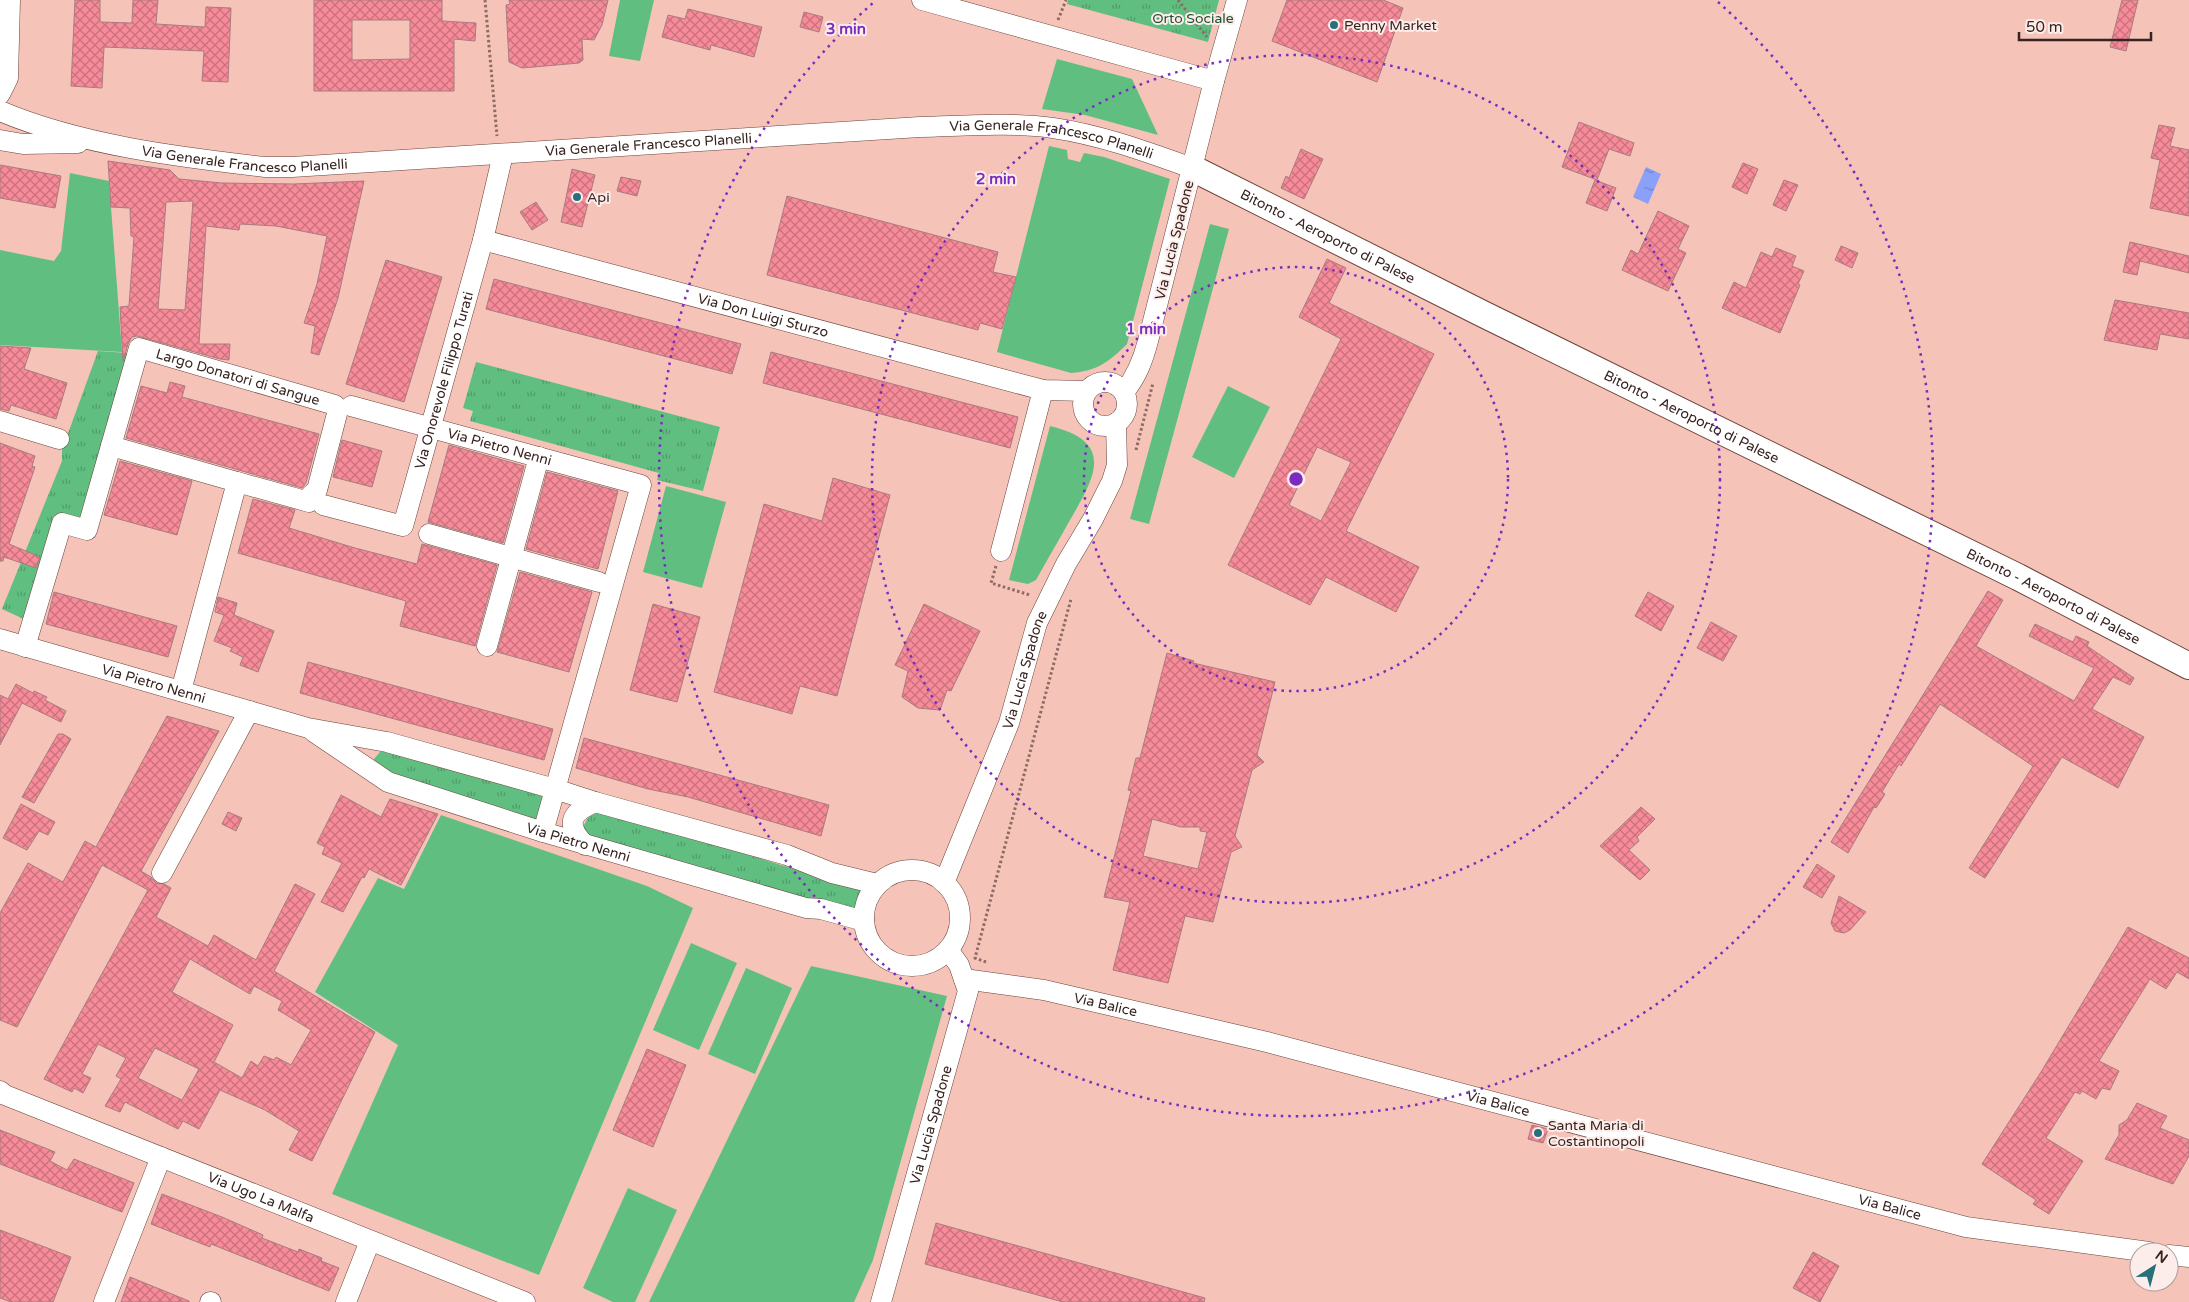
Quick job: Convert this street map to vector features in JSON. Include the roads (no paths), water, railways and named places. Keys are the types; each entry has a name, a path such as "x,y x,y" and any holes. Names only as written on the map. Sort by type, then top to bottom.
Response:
{"main road":[{"name":"Bitonto - Aeroporto di Palese","path":"1192,168 2018,577 2189,666"}],"street":[{"path":"922,0 1214,81"},
{"name":"Via Lucia Spadone","path":"1124,392 1138,373 1148,341 1214,81 1237,0"},
{"path":"0,39 10,6"},
{"path":"0,94 8,78 10,6"},
{"name":"Via Generale Francesco Planelli","path":"0,111 27,122 102,143 265,167 292,167 920,127 990,125 1052,128 1098,137 1192,168"},
{"name":"Via Generale Francesco Planelli","path":"0,140 23,144 102,143"},
{"name":"Via Onorevole Filippo Turati","path":"417,530 430,427 483,240 503,154"},
{"name":"Via Don Luigi Sturzo","path":"483,240 1043,390"},
{"path":"1117,465 1107,443 1089,418 1083,398 1095,386 1132,361 1148,341"},
{"name":"Largo Donatori di Sangue","path":"25,646 62,523 87,530 139,348 330,402 338,410 317,490 311,494 316,503"},
{"path":"1113,383 1124,392 1128,406 1122,419 1105,426 1043,390 1113,383"},
{"path":"1001,551 1043,390"},
{"name":"Via Pietro Nenni","path":"351,406 641,485 555,789"},
{"path":"0,421 59,439"},
{"path":"1116,423 1117,465"},
{"path":"111,446 599,582"},
{"path":"486,646 539,457"},
{"name":"Via Lucia Spadone","path":"944,883 1009,723 1028,651 1047,600 1097,511 1112,481 1117,465"},
{"path":"181,691 237,482"},
{"name":"Via Pietro Nenni","path":"0,639 308,728 387,742 787,855 832,873 877,884"},
{"path":"162,873 250,711"},
{"name":"Via Pietro Nenni","path":"308,728 388,782 585,845 806,908 821,909 864,921"},
{"path":"543,832 555,789"},
{"path":"585,845 574,833 572,825 574,817 580,809 595,802"},
{"path":"912,870 933,875 944,883 955,897 958,907 959,928 949,947 933,961 912,966 891,960 874,947 868,938 864,921 865,906 877,884 892,874 912,870"},
{"name":"Via Lucia Spadone","path":"881,1301 968,991 959,964 948,952"},
{"name":"Via Balice","path":"964,979 1044,990 1220,1031 1966,1227 2129,1249"},
{"name":"Via Ugo La Malfa","path":"2,1093 524,1302"},
{"path":"104,1302 161,1158"},
{"path":"346,1302 370,1241"}],"water":[{"path":"1646,167 1661,174 1648,204 1633,197"}],"place":[{"name":"Penny Market","path":"1334,25"},
{"name":"Api","path":"577,197"},
{"name":"Santa Maria di Costantinopoli","path":"1538,1133"}],"park label":[{"name":"Orto Sociale","path":"1193,18"}]}
